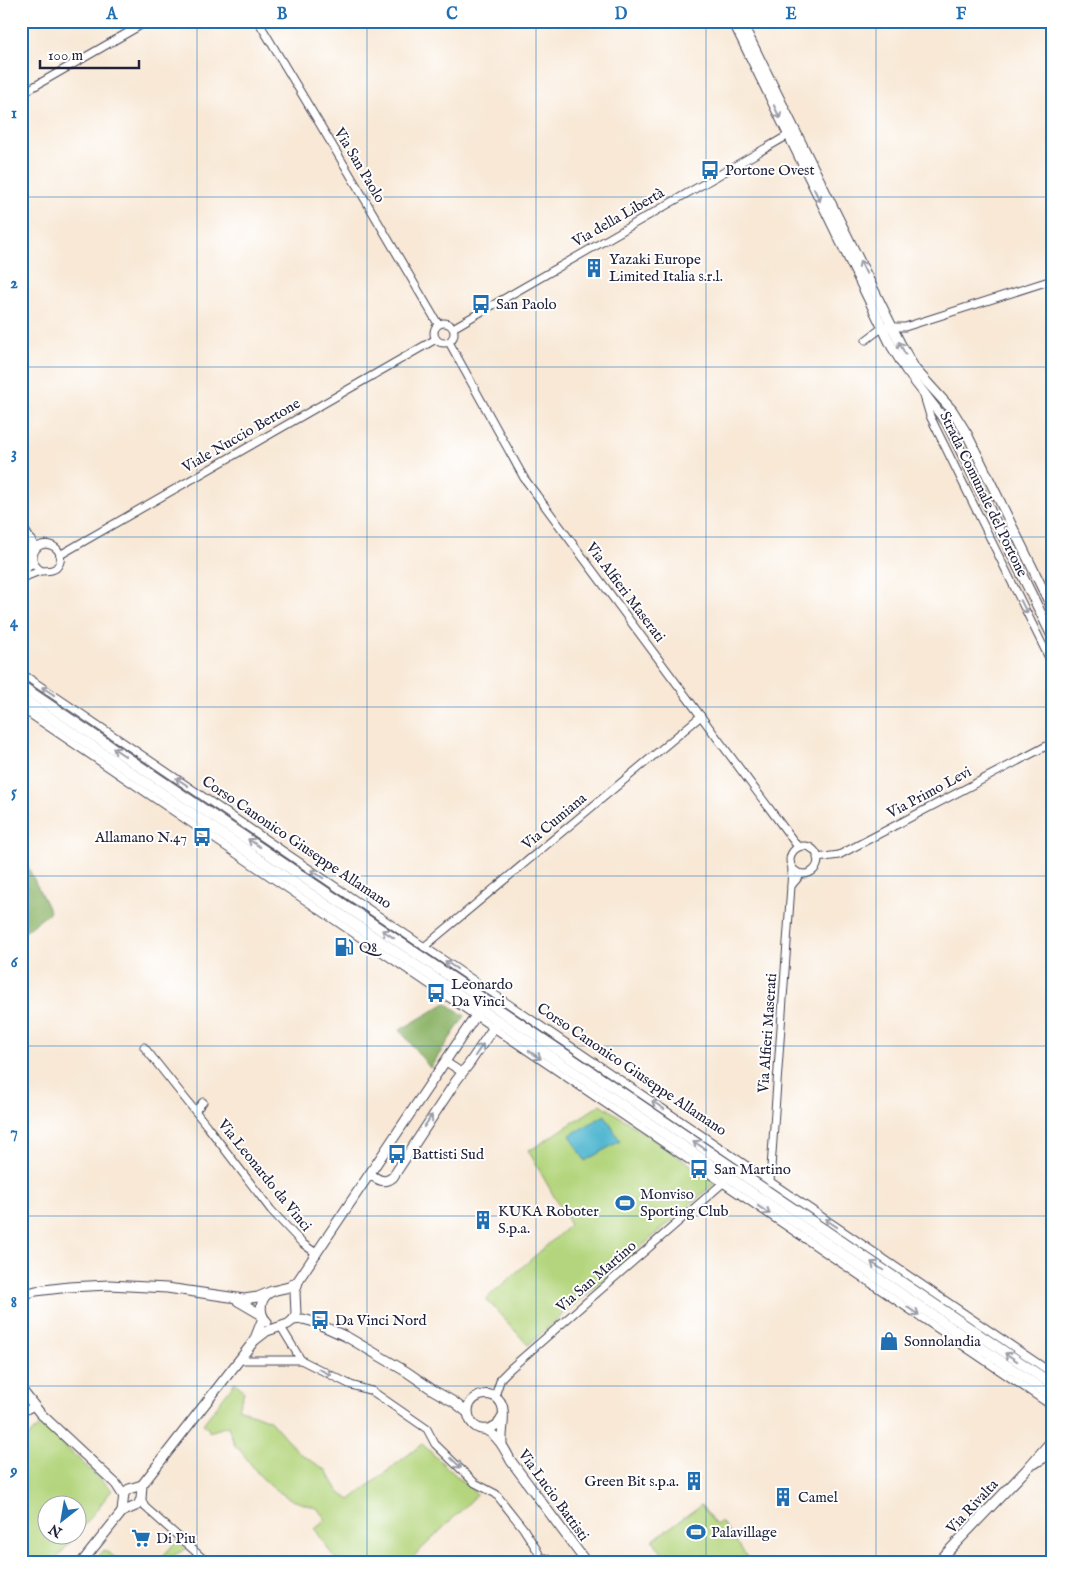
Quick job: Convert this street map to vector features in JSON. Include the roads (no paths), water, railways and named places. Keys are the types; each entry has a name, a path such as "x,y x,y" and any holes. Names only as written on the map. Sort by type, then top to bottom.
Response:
{"main road":[{"name":"Corso Canonico Giuseppe Allamano","path":"21,686 484,1004 496,1024 1052,1396"},
{"name":"Corso Canonico Giuseppe Allamano","path":"21,698 484,1004 1052,1384"}],"street":[{"path":"21,94 148,21"},
{"name":"Via San Paolo","path":"258,21 438,324"},
{"name":"Strada Comunale del Portone","path":"733,21 792,133 887,327 900,361 947,423 1052,636"},
{"name":"Strada Comunale del Portone","path":"742,21 792,133"},
{"name":"Via della Libertà","path":"453,328 792,133"},
{"path":"866,340 887,327 905,327 1052,280"},
{"path":"448,323 453,328 454,334 449,342 440,343 434,336 434,330 438,324 448,323"},
{"name":"Strada Comunale del Portone","path":"887,327 914,368 952,410 967,434 1052,608"},
{"name":"Viale Nuccio Bertone","path":"21,577 42,571 54,570 58,566 60,555 436,339"},
{"name":"Via Alfieri Maserati","path":"449,342 524,478 798,847"},
{"name":"Strada Comunale del Portone","path":"921,388 930,416 1052,664"},
{"path":"21,524 36,548 42,544 49,544 57,549 60,555"},
{"path":"23,564 32,540"},
{"name":"Viale Nuccio Bertone","path":"21,577 33,560 36,548"},
{"path":"23,564 33,560 37,568 42,571"},
{"name":"Corso Canonico Giuseppe Allamano","path":"21,673 424,947 484,1004"},
{"name":"Corso Canonico Giuseppe Allamano","path":"21,708 484,1004 770,1182 1052,1373"},
{"name":"Via Cumiana","path":"424,947 701,716"},
{"name":"Via Primo Levi","path":"817,858 839,855 1052,743"},
{"path":"791,886 792,868 790,855 793,851 803,846 810,848 816,854 815,868 811,872 801,874 792,868"},
{"path":"791,886 801,874"},
{"name":"Via Alfieri Maserati","path":"770,1182 791,886"},
{"name":"Via Leonardo da Vinci","path":"228,1297 249,1299 290,1286 299,1279 484,1004"},
{"path":"370,1174 382,1181 393,1177 425,1126 496,1024"},
{"name":"Corso Canonico Giuseppe Allamano","path":"496,1024 1052,1406"},
{"name":"Via Leonardo da Vinci","path":"144,1048 271,1210 302,1243 317,1254"},
{"path":"446,1062 462,1073"},
{"path":"195,1111 203,1102"},
{"name":"Via San Martino","path":"496,1396 501,1378 511,1368 724,1182"},
{"name":"Via Leonardo da Vinci","path":"293,1320 296,1314 295,1292 299,1279"},
{"path":"24,1296 68,1287 130,1285 187,1290 228,1297 244,1303 263,1316"},
{"path":"295,1303 288,1294 276,1291 266,1296 262,1302 261,1311 266,1322 279,1327 301,1360"},
{"name":"Via Lucio Battisti","path":"295,1303 302,1313 314,1322"},
{"path":"254,1341 263,1316"},
{"name":"Via Lucio Battisti","path":"293,1320 303,1319 314,1322 365,1346 433,1390 444,1395 468,1413 469,1418 476,1426 486,1430 502,1443 511,1461 586,1562"},
{"path":"82,1562 122,1512 127,1494 142,1485 254,1341 267,1331 288,1324 293,1320"},
{"path":"240,1360 301,1360 351,1385 372,1391 427,1429 435,1444 476,1482 496,1494 523,1528 537,1550 540,1561 545,1558 552,1562"},
{"path":"21,1389 34,1406 127,1494"},
{"path":"468,1413 471,1402 480,1394"},
{"name":"Via Lucio Battisti","path":"444,1395 466,1399 471,1399 480,1394 496,1396 503,1405 502,1443"},
{"path":"21,1413 34,1406"},
{"path":"486,1430 497,1426 503,1416"},
{"name":"Via Rivalta","path":"938,1562 1052,1440"},
{"name":"Via Rivalta","path":"1026,1470 1052,1453"},
{"path":"139,1503 142,1485"},
{"path":"127,1494 137,1491 139,1503 207,1562"},
{"path":"127,1494 126,1506 139,1503"},
{"path":"122,1512 139,1503"}],"water":[{"path":"605,1115 620,1141 585,1161 570,1135"}],"place":[{"name":"Portone Ovest","path":"710,170"},
{"name":"Yazaki Europe Limited Italia s.r.l.","path":"594,268"},
{"name":"San Paolo","path":"481,304"},
{"name":"Allamano N.47","path":"202,837"},
{"name":"Q8","path":"344,947"},
{"name":"Leonardo Da Vinci","path":"436,993"},
{"name":"Battisti Sud","path":"397,1154"},
{"name":"San Martino","path":"699,1169"},
{"name":"Monviso Sporting Club","path":"625,1203"},
{"name":"KUKA Roboter S.p.a.","path":"483,1220"},
{"name":"Da Vinci Nord","path":"320,1320"},
{"name":"Sonnolandia","path":"889,1341"},
{"name":"Green Bit s.p.a.","path":"694,1481"},
{"name":"Camel","path":"783,1497"},
{"name":"Palavillage","path":"696,1532"},
{"name":"Di Piu","path":"141,1538"}]}
